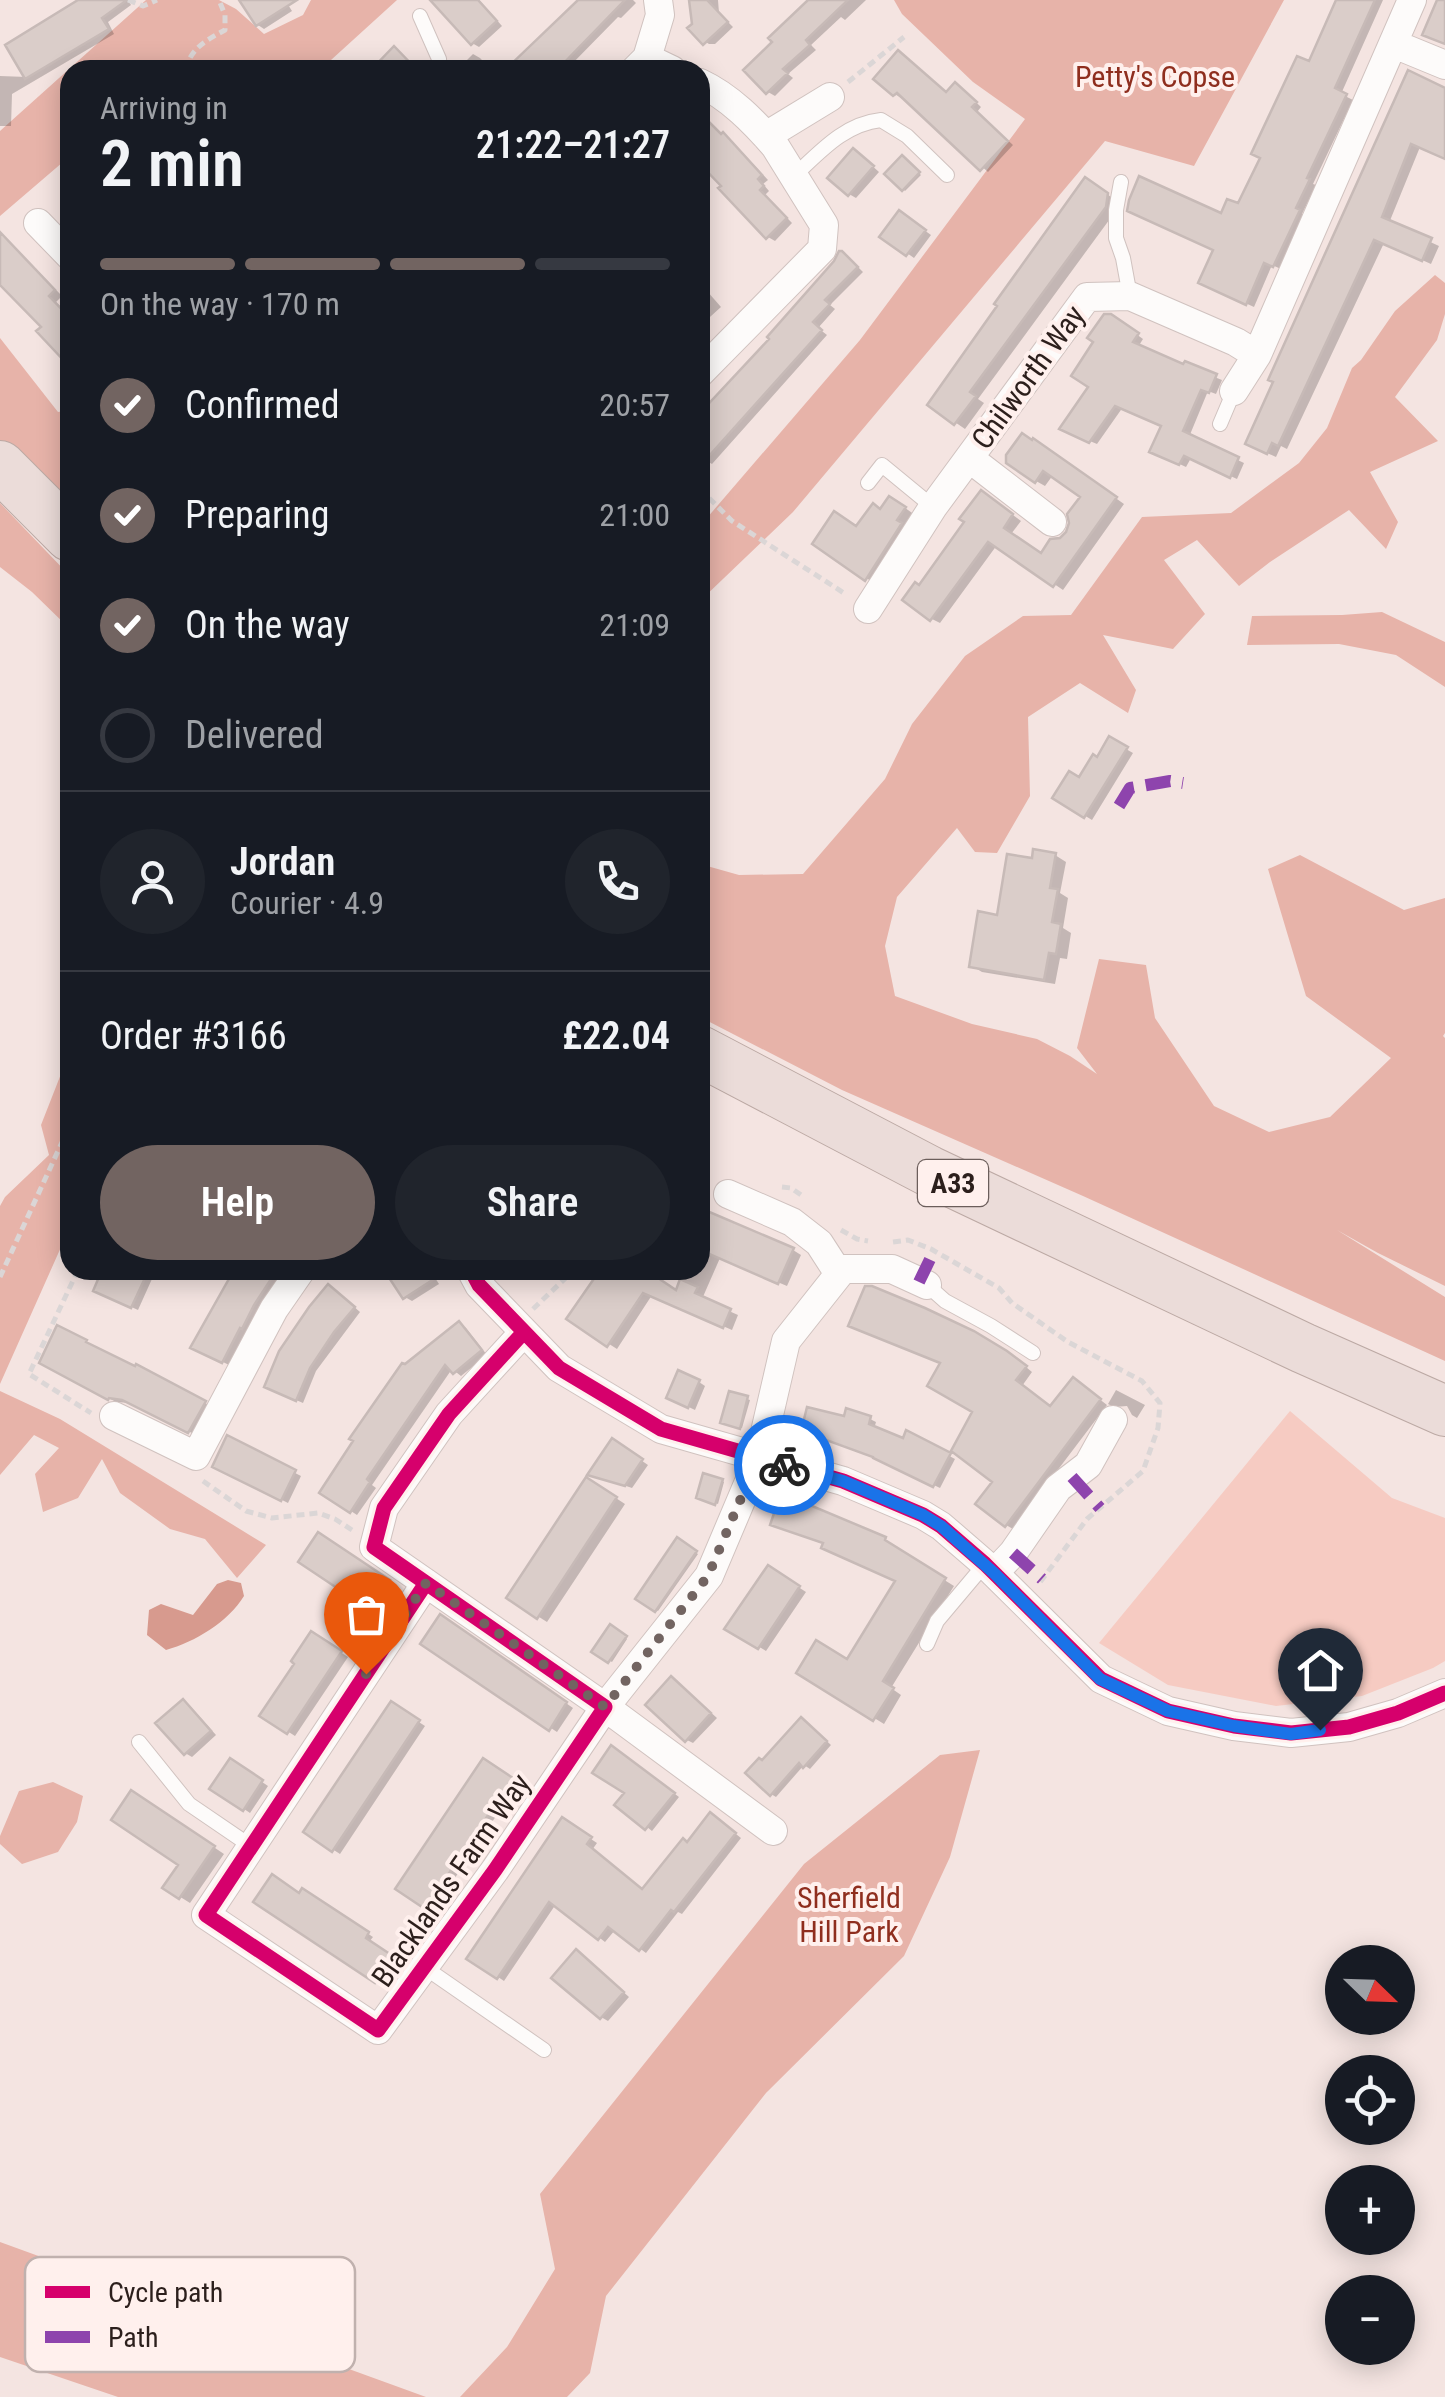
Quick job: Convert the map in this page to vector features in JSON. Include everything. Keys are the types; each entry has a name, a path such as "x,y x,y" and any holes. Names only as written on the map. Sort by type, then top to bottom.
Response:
{"highway":[{"path":"0,466 60,526"},
{"name":"A33","path":"710,1056 929,1171 1445,1411"}],"street":[{"path":"652,60 660,14 658,0"},
{"path":"1234,391 1256,355 1412,0"},
{"path":"1394,44 1445,65"},
{"path":"710,88 766,136 824,225 822,249 710,363"},
{"path":"766,136 830,97"},
{"path":"38,223 60,246"},
{"name":"Chilworth Way","path":"868,609 932,507 1087,297 1130,296 1236,342 1256,355"},
{"path":"969,458 1052,522"},
{"path":"728,1194 792,1222 819,1243 839,1274 843,1269 892,1269 927,1285"},
{"name":"Blacklands Farm Way","path":"426,1583 206,1916 378,2030 495,1870 605,1707 708,1576 758,1458 786,1341 839,1274"},
{"path":"114,1416 196,1456 274,1309 294,1280"},
{"path":"476,1280 525,1324 559,1368 661,1428 843,1481 941,1526 989,1568 1100,1679 1168,1711 1291,1734 1349,1727 1398,1713 1445,1692"},
{"path":"525,1324 448,1414 384,1508 374,1547 605,1707 773,1830"},
{"path":"989,1568 1013,1553 1058,1488 1088,1465 1114,1420"}],"lane":[{"path":"420,16 439,60"},
{"path":"794,176 854,126 881,120 908,136 947,175"},
{"path":"1121,182 1116,238 1130,296"},
{"path":"1220,424 1234,391"},
{"path":"868,483 882,465 932,507"},
{"path":"927,1285 945,1301 1033,1353"},
{"path":"927,1644 936,1621 989,1568"},
{"path":"139,1742 190,1804 252,1846"},
{"path":"424,1967 544,2050"}],"path":[{"path":"128,0 143,6 157,0"},
{"path":"188,60 200,44 225,30 225,14 219,0"},
{"path":"830,97 904,36"},
{"path":"710,499 732,521 868,609"},
{"path":"0,1277 60,1146"},
{"path":"525,1324 565,1280"},
{"path":"224,1494 246,1511 272,1518 318,1513 335,1519 374,1547"}],"shaded area":[{"path":"1290,1411 1392,1498 1445,1518 1445,1661 1362,1696 1276,1706 1168,1685 1099,1643"},
{"path":"228,1580 241,1583 244,1596 210,1630 166,1650 147,1635 149,1610 161,1604 193,1615 217,1584"}],"green space":[{"path":"146,0 219,0 236,9 264,34 303,15 311,0 397,0 331,60 79,60"},
{"name":"Petty's Copse","path":"894,0 1284,0 1194,166 1105,141 793,512 710,591 710,514 860,340 1025,119 973,82 902,14"},
{"path":"60,77 60,165 0,216 0,131"},
{"path":"1435,275 1445,283 1445,314 1437,340 1395,397 1438,441 1370,472 1398,522 1386,549 1349,510 1239,586 1197,540 1164,560 1205,614 1173,649 1103,635 1136,690 1128,713 1080,683 1028,717 1030,796 997,853 975,852 957,828 897,897 885,946 895,996 972,1024 1037,1039 1097,1074 1077,1048 1099,959 1146,965 1155,1018 1214,1106 1269,1132 1330,1117 1391,1058 1306,996 1268,869 1300,855 1404,910 1445,898 1445,1286 1337,1230 1445,1297 1445,1361 842,1090 710,1022 710,867 739,875 803,874 885,779 912,724 965,656 1023,616 1071,615 1142,517 1231,513 1299,463 1327,428 1352,368 1395,311"},
{"path":"0,338 60,412 60,504 0,444"},
{"path":"0,503 60,566 60,619 32,592 0,567"},
{"path":"1382,612 1445,642 1445,687 1396,655 1339,644 1247,645 1252,616"},
{"path":"60,1077 60,1249 0,1384 0,1206 49,1155 41,1125"},
{"path":"0,1391 60,1419 266,1545 237,1578 205,1539 170,1529 120,1493 102,1459 78,1498 43,1512 35,1474 59,1448 34,1435 0,1475"},
{"name":"Sherfield Hill Park","path":"980,1750 950,1857 904,1956 766,2093 606,2296 590,2373 567,2397 460,2397 507,2347 555,2269 540,2194 804,1864 940,1755"},
{"path":"53,1782 83,1796 77,1822 58,1852 22,1864 0,1844 0,1836 19,1791"},
{"path":"0,2242 41,2257 25,2257 25,2365 0,2357"},
{"path":"355,2371 426,2397 118,2397 44,2372"}],"building":[{"path":"78,0 127,0 102,18 109,29 25,79 5,45"},
{"path":"239,0 297,0 256,26"},
{"path":"430,0 478,0 497,21 471,45"},
{"path":"578,0 625,0 567,60 515,60"},
{"path":"689,0 707,0 728,22 703,45 687,28 692,24"},
{"path":"808,0 848,0 806,40 810,45 783,69 788,73 766,94 743,70 772,42 768,38"},
{"path":"1336,0 1375,0 1335,88 1347,94 1307,178 1310,179 1296,208 1300,210 1273,267 1264,263 1246,305 1198,283 1213,250 1127,211 1129,200 1139,176 1221,213 1227,199 1238,203 1260,158 1251,154 1297,56 1309,61"},
{"path":"1437,0 1445,0 1445,44 1422,35"},
{"path":"394,46 407,60 381,60"},
{"path":"898,50 946,92 955,82 977,102 972,107 1008,141 980,171 897,93 893,96 873,79"},
{"path":"1408,70 1445,88 1445,159 1411,144 1382,217 1432,238 1422,261 1374,240 1278,446 1272,443 1267,454 1245,444 1273,382 1268,380"},
{"path":"710,123 762,175 758,179 764,186 760,190 787,218 766,239 718,188 721,186 710,174"},
{"path":"853,148 874,166 848,196 827,178"},
{"path":"902,155 920,172 902,191 884,174"},
{"path":"1085,177 1108,193 1106,207 970,392 976,396 954,425 927,405"},
{"path":"899,210 926,230 906,256 879,237"},
{"path":"0,232 55,290 49,296 60,308 60,356 36,331 41,327 0,285"},
{"path":"842,251 858,267 825,300 830,304 813,322 822,330 710,455 710,402"},
{"path":"1104,314 1111,314 1139,333 1133,342 1217,374 1209,393 1201,390 1183,431 1239,457 1230,478 1184,456 1179,465 1149,452 1161,426 1115,406 1089,443 1059,429 1088,387 1071,376 1093,342 1087,338"},
{"path":"1022,433 1117,497 1053,587 988,542 930,621 902,600 915,582 919,585 964,522 959,519 981,490 1013,514 1004,528 1041,553 1050,539 1060,538 1066,532 1067,514 1080,497 1043,471 1035,483 1006,463 1006,455"},
{"path":"889,496 906,507 897,520 902,523 865,581 812,544 834,511 856,526 873,503 880,509"},
{"path":"1109,736 1128,747 1084,818 1052,798 1069,771 1079,777"},
{"path":"1033,849 1056,853 1050,888 1058,889 1052,922 1061,924 1056,954 1049,953 1044,980 969,967 978,911 997,915 1007,854 1032,858"},
{"path":"710,1212 794,1248 778,1284 710,1254"},
{"path":"98,1280 144,1280 131,1308 93,1291"},
{"path":"228,1280 270,1280 222,1363 190,1348"},
{"path":"391,1280 432,1280 403,1299"},
{"path":"593,1280 661,1280 676,1290 682,1280 698,1287 695,1293 731,1309 723,1328 643,1293 607,1347 566,1319"},
{"path":"328,1284 355,1307 310,1368 296,1401 264,1387 279,1351"},
{"path":"865,1286 925,1308 1007,1351 1027,1366 1016,1380 1050,1406 1073,1377 1101,1399 1005,1527 975,1504 992,1482 951,1451 972,1412 927,1386 940,1363 848,1326"},
{"path":"459,1321 482,1350 453,1374 445,1365 367,1479 370,1482 350,1513 319,1493 353,1441 349,1439 402,1363"},
{"path":"57,1325 206,1401 188,1433 122,1400 108,1400 39,1363"},
{"path":"678,1370 700,1380 688,1408 666,1398"},
{"path":"729,1391 748,1396 740,1429 720,1423"},
{"path":"807,1407 844,1416 846,1408 871,1416 869,1424 903,1438 906,1430 951,1453 933,1487 873,1457 821,1438 819,1444 799,1440"},
{"path":"227,1435 296,1470 281,1501 212,1467"},
{"path":"612,1438 643,1459 625,1486 587,1475"},
{"path":"703,1473 723,1479 715,1505 696,1498"},
{"path":"586,1477 617,1497 537,1619 506,1598"},
{"path":"781,1493 886,1537 885,1540 946,1578 883,1681 894,1688 873,1721 796,1673 816,1640 847,1659 895,1581 821,1548 823,1543 770,1525"},
{"path":"318,1532 390,1580 370,1610 298,1562"},
{"path":"677,1537 697,1551 655,1612 635,1599"},
{"path":"768,1565 800,1586 758,1649 724,1629"},
{"path":"440,1614 567,1702 549,1731 420,1644"},
{"path":"610,1624 627,1636 608,1663 591,1652"},
{"path":"311,1631 342,1651 287,1734 259,1716"},
{"path":"671,1676 711,1713 685,1742 645,1705"},
{"path":"183,1699 211,1731 184,1755 155,1723"},
{"path":"391,1701 420,1720 332,1852 303,1832"},
{"path":"801,1717 827,1741 803,1768 799,1763 770,1796 745,1773"},
{"path":"611,1745 675,1793 645,1830 614,1805 624,1793 592,1773"},
{"path":"230,1758 263,1780 243,1811 209,1789"},
{"path":"483,1758 513,1778 425,1909 395,1889"},
{"path":"131,1790 215,1846 179,1899 162,1888 178,1865 111,1820"},
{"path":"710,1812 736,1833 639,1951 608,1927 598,1940 549,1902 497,1979 466,1959 562,1817 592,1837 587,1844 642,1889 683,1838 687,1842"},
{"path":"272,1874 299,1893 302,1888 369,1932 366,1938 393,1956 375,1983 253,1902"},
{"path":"576,1949 624,1992 600,2019 551,1978"}],"marked path":[{"path":"1119,806 1130,788 1170,781 1183,783"},
{"path":"919,1282 934,1251"},
{"path":"1072,1477 1100,1508"},
{"path":"1013,1553 1042,1579"}],"cycle path":[{"path":"476,1280 559,1368 661,1429 843,1481 941,1526 1101,1679 1168,1711 1234,1726 1291,1733 1349,1727 1398,1713 1445,1693"},
{"path":"426,1583 206,1915 378,2030 495,1870 605,1707 374,1547 384,1508 449,1414 523,1333"}],"way so far":[{"path":"366,1674 426,1583 605,1707 708,1576 758,1458 784,1465"}],"route":[{"path":"784,1465 843,1481 941,1526 1100,1679 1168,1711 1291,1734 1320,1730"}]}
